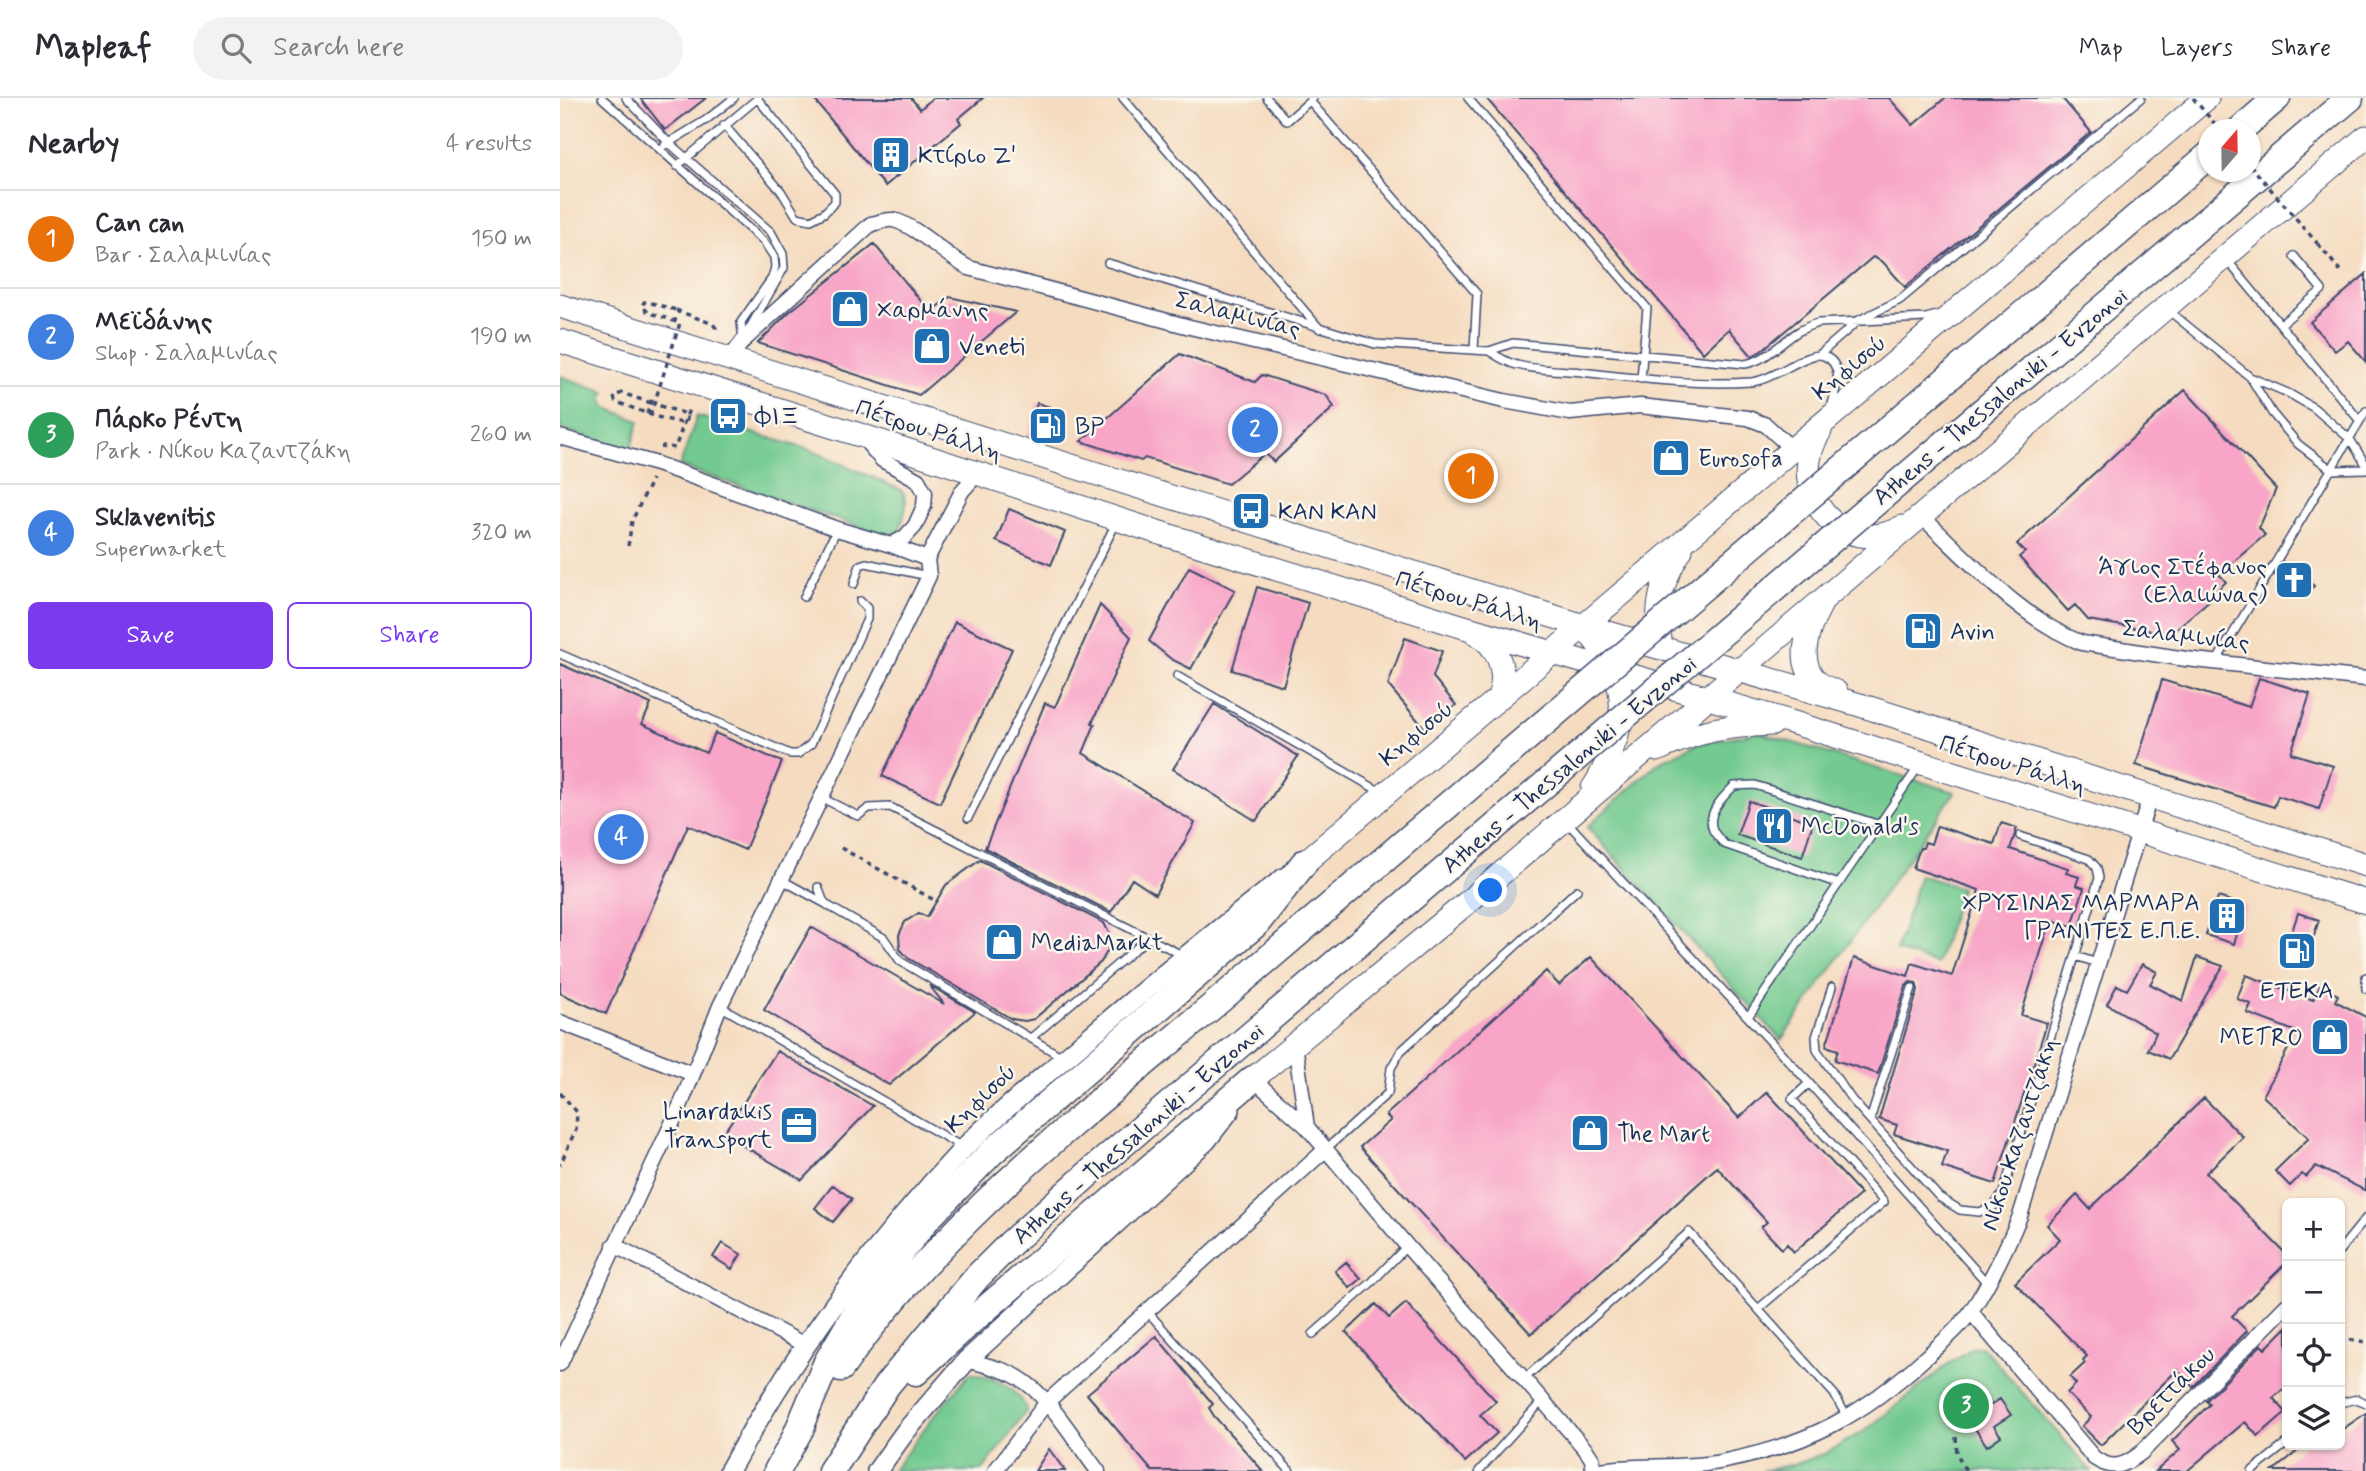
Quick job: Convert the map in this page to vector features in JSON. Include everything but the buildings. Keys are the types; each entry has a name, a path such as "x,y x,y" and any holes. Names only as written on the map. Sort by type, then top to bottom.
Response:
{"highway":[{"path":"2253,119 2277,98"},
{"name":"Athens - Thessaloniki - Evzonoi","path":"831,1471 860,1423 918,1347 978,1276 1012,1242 1245,1040 2350,98"},
{"name":"Athens - Thessaloniki - Evzonoi","path":"777,1471 793,1440 850,1355 946,1241 1064,1132 2198,165"},
{"path":"793,1440 828,1362 866,1297 927,1219 992,1152 1257,923 1304,863"},
{"path":"860,1423 969,1323 1253,1079"}],"main road":[{"name":"Κηφισού","path":"1304,863 2207,98"},
{"path":"1253,1079 1564,819 2366,137"},
{"name":"Πέτρου Ράλλη","path":"560,306 736,350 1584,626 1860,705 2366,865"},
{"name":"Πέτρου Ράλλη","path":"560,341 1464,627 1794,723 2366,902"},
{"path":"1828,419 1813,442 1807,467 1811,493 1825,515 1846,530 1872,535 1898,529 1920,515"},
{"path":"1689,537 1672,564 1661,593 1657,622 1661,648 1684,683 1706,698"},
{"path":"1835,587 1812,621 1806,641 1806,662 1817,682 1860,705"},
{"path":"1564,819 1585,800 1600,778 1621,725 1622,697 1615,671 1584,626"},
{"path":"1464,627 1491,644 1498,656 1502,673 1499,698"},
{"path":"1631,761 1684,737 1716,728 1794,723"}],"street":[{"name":"Σαλαμινίας","path":"736,350 871,224 892,220 910,228 969,268 1190,327 1504,401 1570,413 1640,406 1748,418 1766,425 1792,449"},
{"path":"860,435 882,460 918,480 925,493 924,506 915,526 905,537 891,545"},
{"path":"560,437 657,464 927,559"},
{"path":"560,1364 693,1074 720,1006 929,576 927,559 962,491 978,473"},
{"name":"Σαλαμινίας","path":"1920,515 2008,596 2039,620 2066,636 2097,646 2216,663 2366,679"},
{"name":"Νίκου Καζαντζάκη","path":"1592,1471 1636,1466 1741,1464 1821,1432 1890,1389 1937,1348 1971,1312 2020,1216 2150,797"},
{"name":"Κηφισού","path":"729,1471 805,1345 902,1218 964,1149 1032,1083 1304,863"},
{"path":"560,1022 693,1074"},
{"path":"1295,1044 1307,1127"},
{"path":"877,1471 905,1432 967,1360 1206,1141 1253,1079 1307,1127 1407,1246 1586,1450 1592,1459 1592,1471"},
{"path":"995,1471 1046,1403 1325,1150"},
{"path":"614,1245 805,1345"},
{"name":"Βρεττάκου","path":"1971,1312 2094,1458 2102,1464 2119,1467 2141,1453 2282,1310"},
{"path":"967,1360 1021,1379 1046,1403 1098,1471"}],"lane":[{"path":"602,98 764,242 774,257 772,278 741,322 736,350"},
{"path":"626,98 669,143 771,232 783,254 784,268 736,350"},
{"path":"657,149 706,120 734,98"},
{"path":"677,166 724,125 758,98 835,194 835,202 824,213 811,220 799,219 781,191 724,125"},
{"path":"1123,98 1321,329"},
{"path":"1267,98 1287,121 1312,99 1477,294 1474,350"},
{"path":"1468,98 1647,308 1641,379"},
{"path":"1819,355 1859,320 1900,300 2141,98"},
{"path":"2281,324 2322,289 2294,256"},
{"path":"2224,257 2360,421"},
{"path":"1108,263 1375,344 1489,351 1513,343 1745,364 1758,362 1804,327 1838,320 1926,318 1956,311"},
{"path":"2165,307 2250,377 2288,393 2314,408 2350,439 2366,467 2332,471 2298,444 2272,413 2250,377"},
{"path":"1489,351 1515,365 1641,379 1750,382 1763,381 1808,356 1819,355 1831,360 1838,370 1828,419"},
{"path":"2216,663 2366,411"},
{"path":"968,818 1118,519"},
{"path":"804,597 837,529"},
{"path":"853,584 860,565 866,563 929,576"},
{"path":"560,654 790,754 798,754 811,744 867,619 867,608 860,601"},
{"path":"1177,676 1385,794"},
{"path":"1748,1017 1922,763"},
{"path":"1839,884 1724,844 1713,830 1713,815 1719,802 1734,786 1755,785 1880,825"},
{"path":"820,797 858,816 869,808 890,807 1185,957"},
{"path":"1564,819 1809,1083 1988,1283"},
{"path":"1832,987 1816,1037 1817,1050 1852,1100 1945,1202 1960,1210 1972,1212 1993,1207 2003,1193 2098,883 2097,868 2092,861 2020,836"},
{"path":"780,879 884,938 900,961 1065,1058"},
{"path":"818,887 827,905"},
{"path":"1325,1150 1388,1093 1391,1068 1401,1051 1577,890"},
{"path":"1031,1038 1148,938"},
{"path":"2076,956 2097,963"},
{"path":"2366,977 2366,989"},
{"path":"1870,1120 1912,988"},
{"path":"720,1006 964,1149"},
{"path":"1758,1310 1884,1202 1791,1099 1809,1083"},
{"path":"2345,1244 2366,1218"},
{"path":"1524,1379 1689,1232 1834,1394 1847,1418"},
{"path":"1313,1334 1372,1282 1407,1246"},
{"path":"1147,1311 1290,1471"},
{"path":"2345,1401 2357,1399 2366,1403"},
{"path":"1479,1471 1543,1400"},
{"path":"2252,1471 2282,1447"}],"path":[{"path":"2193,98 2211,119"},
{"path":"2261,178 2342,273"},
{"path":"680,323 648,312 642,306 648,302 716,326 716,333 707,334"},
{"path":"674,323 679,311"},
{"path":"649,414 684,313"},
{"path":"622,393 652,402 683,413 687,420 684,424 676,423 619,403 614,396 622,393"},
{"path":"628,546 632,521 663,446 675,448 689,409"},
{"path":"841,848 936,901"},
{"path":"560,1093 577,1112 576,1129 560,1165"},
{"path":"2345,1339 2366,1342"},
{"path":"1956,1437 1957,1454 1966,1471"}],"green space":[{"path":"560,376 606,392 602,398 605,407 639,421 630,451 560,428"},
{"path":"697,416 813,451 901,490 906,505 900,531 884,535 680,466"},
{"path":"1758,732 1955,792 1781,1040 1587,827 1659,762 1697,744"},
{"path":"1920,875 1961,888 1937,964 1896,951"},
{"path":"1974,1347 1981,1347 1987,1352 2091,1471 1761,1471 1822,1455 1866,1430 1952,1361"},
{"path":"970,1373 1004,1384 1017,1395 1027,1410 982,1471 893,1471 933,1417"}],"place":[{"name":"Κτίριο Ζ'","path":"891,155"},
{"name":"Χαρμάνης","path":"850,309"},
{"name":"Veneti","path":"932,346"},
{"name":"ΦΙΞ","path":"728,416"},
{"name":"BP","path":"1048,426"},
{"name":"Μεϊδάνης","path":"1255,430"},
{"name":"Eurosofa","path":"1671,458"},
{"name":"Can can","path":"1471,476"},
{"name":"ΚΑΝ ΚΑΝ","path":"1251,511"},
{"name":"Άγιος Στέφανος (Ελαιώνας)","path":"2294,580"},
{"name":"Avin","path":"1923,631"},
{"name":"McDonald's","path":"1774,826"},
{"name":"Sklavenitis","path":"621,837"},
{"name":"ΧΡΥΣΙΝΑΣ ΜΑΡΜΑΡΑ ΓΡΑΝΙΤΕΣ Ε.Π.Ε.","path":"2227,916"},
{"name":"MediaMarkt","path":"1004,942"},
{"name":"ΕΤΕΚΑ","path":"2297,951"},
{"name":"METRO","path":"2330,1037"},
{"name":"Linardakis Transport","path":"799,1125"},
{"name":"The Mart","path":"1590,1133"},
{"name":"Πάρκο Ρέντη","path":"1966,1406"}]}
